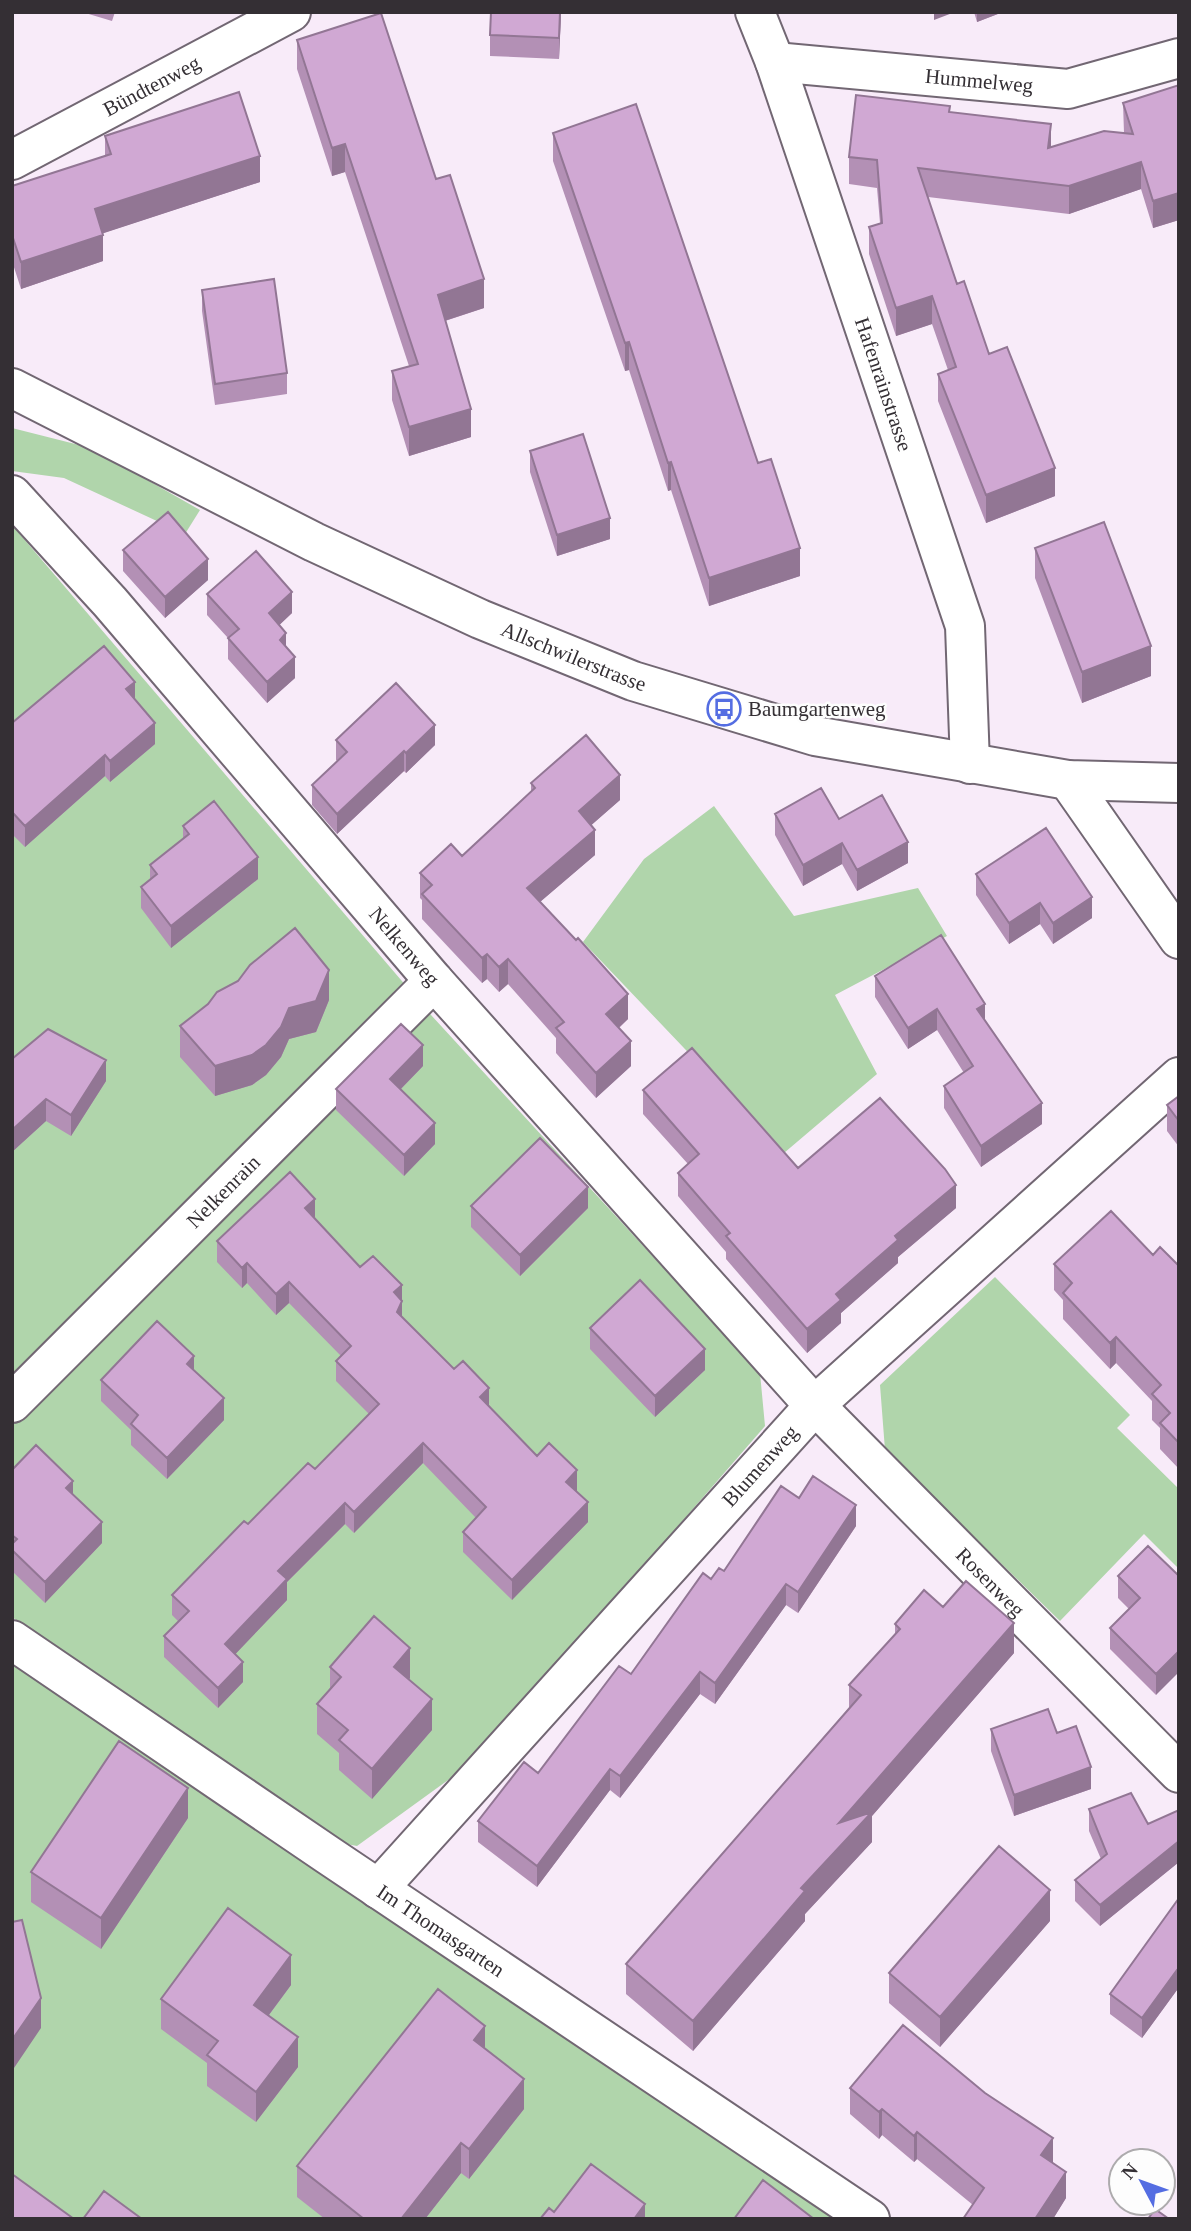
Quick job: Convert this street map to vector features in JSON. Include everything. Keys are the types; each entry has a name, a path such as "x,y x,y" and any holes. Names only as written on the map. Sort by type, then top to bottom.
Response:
{"street":[{"name":"Bündtenweg","path":"12,160 291,12"},
{"name":"Hafenrainstrasse","path":"755,12 775,61 965,626 970,764"},
{"name":"Hummelweg","path":"775,61 1068,89 1179,58"},
{"name":"Allschwilerstrasse","path":"12,388 326,548 480,619 633,681 815,736 1068,780 1179,783"},
{"name":"Nelkenweg","path":"12,495 110,602 434,981 809,1399"},
{"path":"1068,780 1179,939"},
{"name":"Nelkenrain","path":"12,1403 434,981"},
{"name":"Blumenweg","path":"378,1889 809,1399 1179,1077"},
{"name":"Rosenweg","path":"809,1399 1179,1773"},
{"name":"Im Thomasgarten","path":"12,1640 870,2219"}],"green space":[{"path":"12,428 91,448 200,510 185,534 64,478 12,471"},
{"path":"12,525 407,987 12,1379"},
{"path":"714,806 794,916 918,888 947,936 835,995 877,1074 784,1153 583,942 644,859"},
{"path":"420,1003 760,1373 765,1426 473,1762 357,1846 330,1841 12,1617 12,1426"},
{"path":"995,1277 1130,1415 1117,1428 1179,1489 1179,1569 1144,1534 1060,1621 885,1450 880,1385"},
{"path":"12,1663 91,1718 835,2219 12,2219"}],"building":[{"path":"491,12 560,12 559,38 490,35"},
{"path":"381,13 436,179 450,175 484,279 438,295 471,409 409,427 392,371 418,364 345,144 332,148 297,40"},
{"path":"1179,85 1179,193 1153,201 1141,162 1069,186 918,168 957,284 964,281 989,354 1007,347 1055,468 986,495 938,374 956,367 932,296 896,308 869,227 882,223 877,160 849,157 856,95 950,106 949,112 1051,124 1048,148 1104,131 1133,134 1123,103"},
{"path":"239,92 260,156 95,209 103,235 21,262 12,235 12,186 111,154 105,136"},
{"path":"636,104 758,463 771,459 800,548 709,578 629,342 625,343 553,133"},
{"path":"274,279 287,373 215,384 202,290"},
{"path":"583,434 610,518 557,535 530,451"},
{"path":"168,512 208,559 165,597 123,550"},
{"path":"1104,522 1151,646 1082,672 1035,548"},
{"path":"256,551 292,592 269,613 286,633 280,640 295,657 267,682 228,638 239,629 207,594"},
{"path":"104,646 135,682 126,689 155,723 110,761 105,755 25,826 12,812 12,723"},
{"path":"396,683 435,725 337,814 312,785 347,752 336,740"},
{"path":"586,735 620,775 579,811 595,830 527,888 576,940 578,938 628,994 606,1014 631,1041 596,1073 556,1028 564,1022 508,959 499,967 487,954 482,958 422,894 432,885 420,873 451,844 462,856 535,788 531,783"},
{"path":"821,788 839,819 882,795 908,842 857,870 842,843 803,865 775,814"},
{"path":"214,801 258,857 171,926 141,887 157,874 150,865 189,834 183,826"},
{"path":"1046,828 1092,897 1053,923 1040,903 1009,923 976,874"},
{"path":"295,928 329,970 316,1001 289,1008 281,1027 266,1045 252,1055 215,1066 180,1026 208,1004 217,992 238,981 250,965"},
{"path":"941,935 985,1004 977,1009 1042,1103 981,1146 944,1086 973,1066 937,1009 908,1028 875,976"},
{"path":"401,1024 423,1045 390,1079 435,1123 404,1155 336,1089"},
{"path":"48,1029 106,1060 71,1115 46,1099 12,1130 12,1059"},
{"path":"692,1048 798,1168 880,1098 945,1169 956,1185 895,1236 898,1240 836,1294 841,1300 807,1329 726,1236 730,1233 678,1173 699,1154 643,1090"},
{"path":"1179,1096 1179,1121 1167,1105"},
{"path":"540,1138 588,1187 520,1255 471,1206"},
{"path":"290,1172 315,1199 305,1208 360,1267 373,1256 402,1285 394,1292 402,1301 397,1312 454,1369 463,1361 489,1388 480,1397 537,1456 549,1443 577,1470 566,1482 588,1502 512,1580 463,1532 486,1507 423,1443 354,1512 345,1503 278,1571 287,1579 225,1644 243,1662 218,1688 164,1636 189,1611 172,1595 244,1521 248,1524 308,1463 315,1469 379,1404 336,1361 351,1346 289,1282 276,1294 247,1263 242,1268 217,1241"},
{"path":"1111,1211 1153,1255 1160,1247 1179,1266 1179,1443 1160,1423 1170,1413 1152,1394 1161,1385 1116,1337 1110,1343 1063,1293 1072,1283 1054,1264"},
{"path":"640,1280 705,1349 655,1396 590,1328"},
{"path":"157,1321 194,1356 187,1364 224,1398 167,1458 131,1424 138,1415 101,1380"},
{"path":"36,1445 73,1481 66,1488 102,1522 45,1582 12,1550 12,1544 17,1539 12,1535 12,1470"},
{"path":"813,1476 856,1505 798,1592 786,1584 715,1683 700,1672 620,1776 610,1769 537,1866 478,1821 524,1762 538,1773 619,1666 631,1674 703,1573 711,1579 719,1568 724,1571 781,1486 799,1498"},
{"path":"1148,1546 1179,1576 1179,1651 1156,1674 1110,1628 1140,1598 1118,1576"},
{"path":"966,1581 1014,1623 839,1823 872,1812 801,1888 805,1891 693,2021 626,1964 861,1695 849,1685 900,1629 895,1624 924,1590 943,1607"},
{"path":"374,1616 410,1648 394,1667 432,1699 372,1769 339,1740 348,1730 317,1704 341,1677 330,1667"},
{"path":"1048,1709 1057,1733 1076,1726 1091,1767 1014,1795 991,1729"},
{"path":"119,1741 188,1788 101,1918 31,1872"},
{"path":"1131,1793 1148,1824 1179,1810 1179,1841 1100,1905 1075,1880 1107,1854 1089,1809"},
{"path":"999,1846 1050,1890 940,2017 889,1973"},
{"path":"1179,1898 1179,1971 1177,1970 1142,2018 1110,1994"},
{"path":"228,1908 291,1955 254,2005 298,2037 256,2092 207,2055 218,2041 161,1999"},
{"path":"22,1920 41,1998 12,2040 12,1922"},
{"path":"438,1989 485,2026 474,2040 524,2079 469,2149 461,2143 401,2219 364,2219 297,2166"},
{"path":"903,2025 985,2093 1053,2138 1041,2155 1066,2172 1035,2219 963,2219 984,2188 917,2132 914,2136 882,2109 879,2112 850,2088"},
{"path":"591,2164 645,2204 634,2219 540,2219 549,2208 554,2212"},
{"path":"12,2174 74,2219 12,2219"},
{"path":"763,2180 814,2219 734,2219"},
{"path":"104,2191 142,2219 83,2219"},
{"path":"1166,2217 1169,2219 1148,2219"}],"place":[{"name":"Baumgartenweg","path":"724,709"}]}
